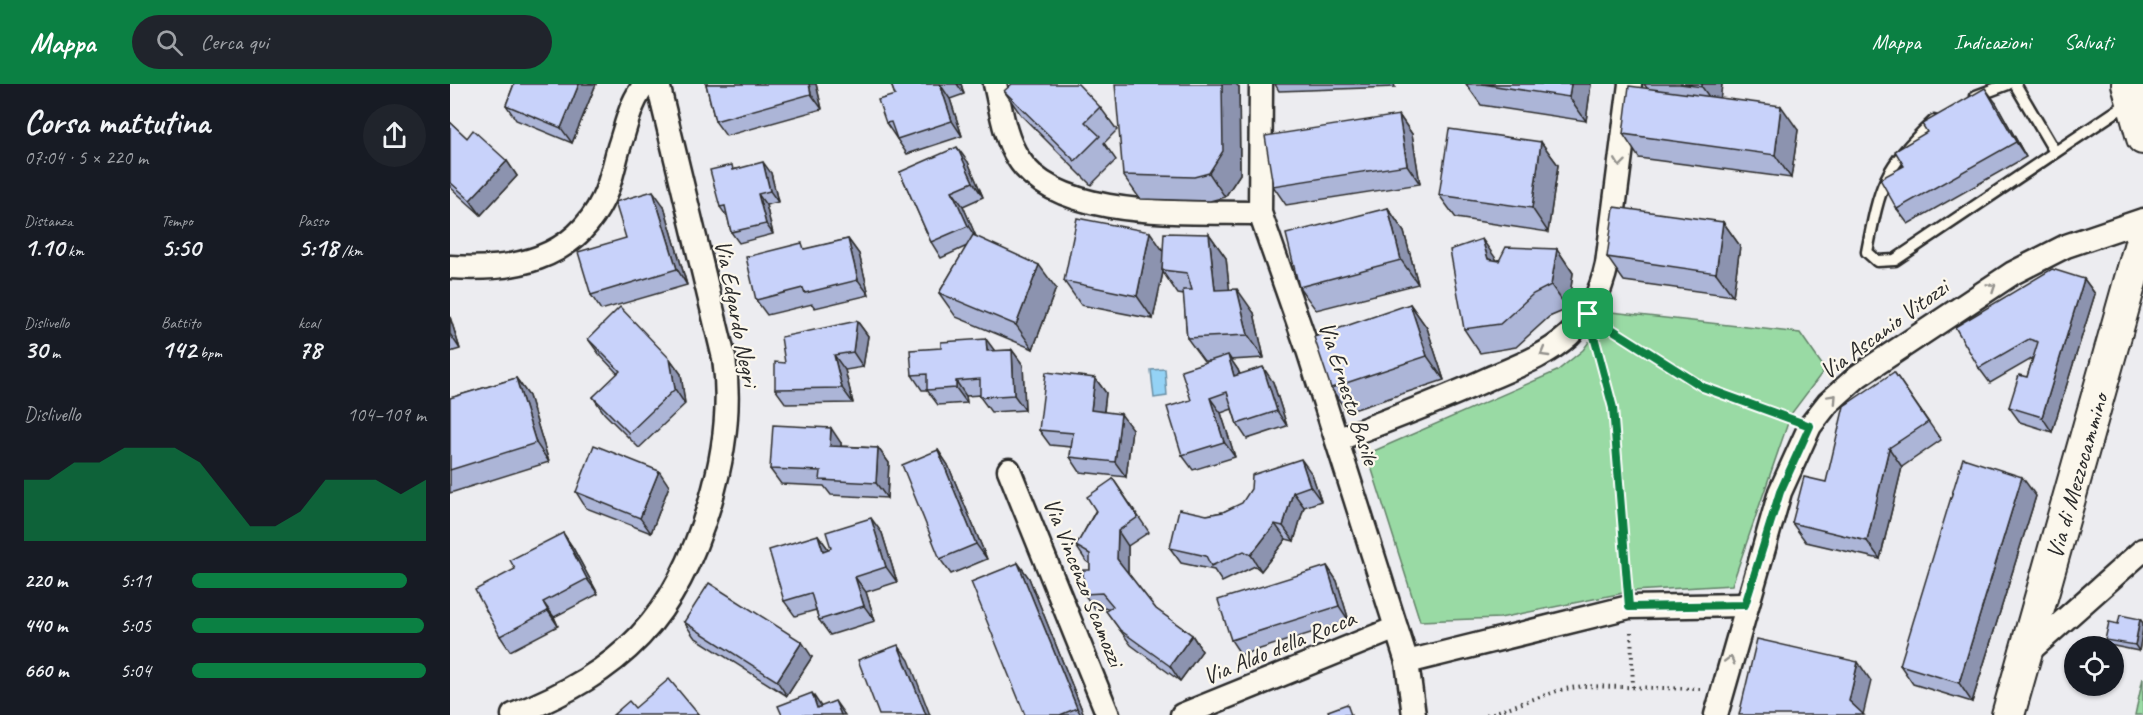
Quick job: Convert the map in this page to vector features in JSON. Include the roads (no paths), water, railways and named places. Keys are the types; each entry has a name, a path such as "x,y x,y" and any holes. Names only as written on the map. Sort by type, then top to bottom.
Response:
{"main road":[{"path":"2130,92 2143,138"},
{"name":"Via di Mezzocammino","path":"2008,715 2143,236"},
{"path":"2118,329 2143,300"}],"street":[{"path":"450,267 494,266 535,260 561,249 578,235 603,200 636,99 646,84"},
{"name":"Via Edgardo Negri","path":"513,715 564,694 590,679 646,629 687,569 699,540 720,461 727,396 724,358 658,84"},
{"path":"995,84 1013,150 1029,173 1045,185 1078,199 1114,207 1260,213"},
{"name":"Via Ernesto Basile","path":"1261,84 1260,213 1337,440 1407,662 1414,715"},
{"path":"1337,440 1447,398 1546,353 1570,334 1588,314 1601,290 1607,264 1630,84"},
{"name":"Via Ascanio Vitozzi","path":"1716,715 1745,605 1780,492 1810,426 1828,403 1850,382 2013,273 2060,249 2143,220"},
{"name":"Via Vincenzo Scamozzi","path":"1009,470 1108,715"},
{"path":"2026,654 2143,550"},
{"path":"1407,662 1629,607 1745,605"},
{"name":"Via Aldo della Rocca","path":"1182,715 1395,628"}],"lane":[{"path":"1963,101 2008,84"},
{"path":"2015,84 2055,152"},
{"path":"1941,115 1905,149 1884,178 1877,198 1867,252 1877,261 1895,260 2055,152 2130,92"}],"water":[{"path":"1165,369 1167,396 1154,398 1151,370"}]}
